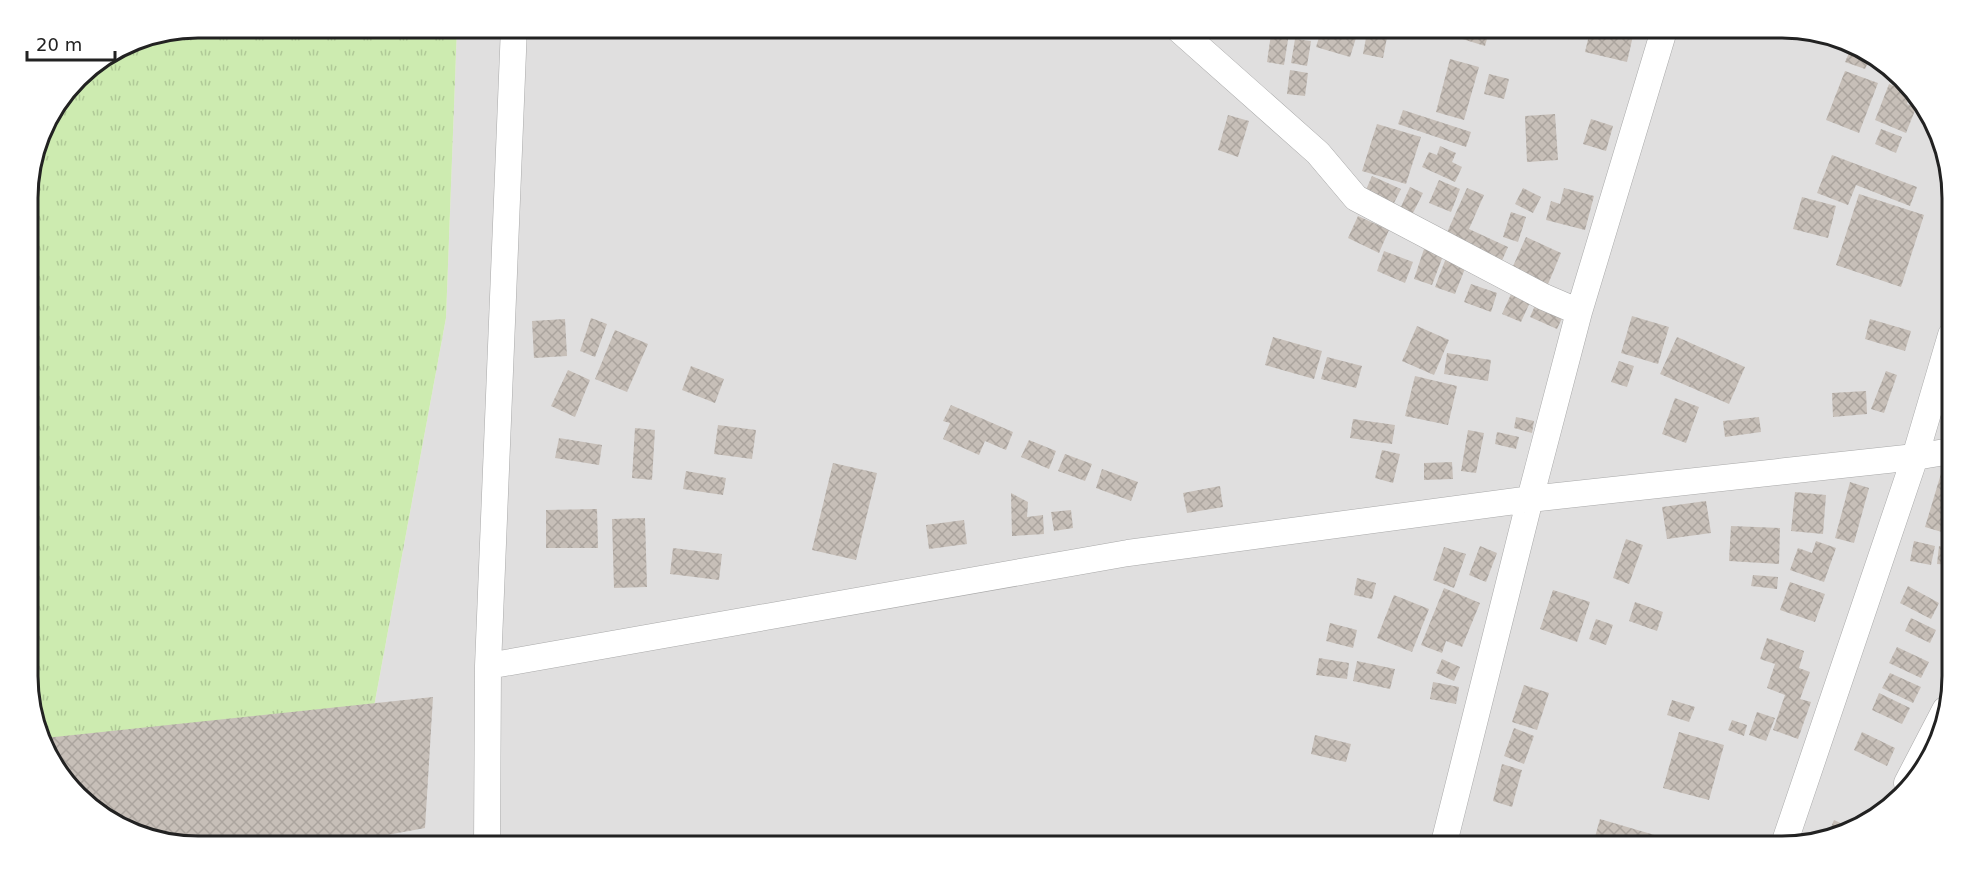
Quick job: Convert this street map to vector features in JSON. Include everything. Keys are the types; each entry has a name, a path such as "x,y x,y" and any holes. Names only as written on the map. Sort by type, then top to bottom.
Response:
{"street":[{"path":"487,836 488,666 514,38"},
{"path":"1188,38 1318,153 1356,198 1544,297 1579,312"},
{"path":"1446,836 1579,312 1662,38"},
{"path":"1787,836 1915,457 1942,366"},
{"path":"488,666 1128,553 1530,499 1942,452"}],"shaded area":[{"path":"457,38 1782,38 1823,43 1862,59 1895,84 1920,117 1936,156 1940,176 1942,197 1942,677 1933,728 1915,765 1887,797 1870,810 1833,828 1792,836 350,836 446,318"}],"green space":[{"path":"187,38 457,38 446,318 350,836 187,836 156,831 117,815 84,790 59,757 43,718 39,698 38,187 43,156 64,109 84,84 109,64 136,50 166,41"}],"building":[{"path":"1270,38 1288,38 1284,65 1267,62"},
{"path":"1319,38 1356,38 1350,57 1316,47"},
{"path":"1366,38 1387,38 1383,58 1363,54"},
{"path":"1459,38 1487,38 1485,46"},
{"path":"1588,38 1632,38 1627,62 1585,52"},
{"path":"1295,39 1311,41 1307,66 1291,63"},
{"path":"1849,53 1868,63 1865,69 1845,62"},
{"path":"1450,59 1479,67 1464,120 1436,112"},
{"path":"1290,70 1308,73 1305,96 1287,94"},
{"path":"1845,71 1878,83 1859,133 1826,120"},
{"path":"1489,74 1509,79 1504,99 1484,94"},
{"path":"1889,84 1898,88 1908,100 1907,104 1915,110 1906,133 1875,120"},
{"path":"1403,110 1471,132 1466,147 1398,124"},
{"path":"1555,114 1558,160 1527,162 1525,116"},
{"path":"1228,115 1249,121 1238,157 1218,150"},
{"path":"1591,119 1613,126 1606,151 1583,144"},
{"path":"1377,124 1421,137 1406,184 1362,171"},
{"path":"1881,129 1902,137 1896,153 1875,144"},
{"path":"1440,146 1456,153 1452,162 1462,167 1455,182 1422,167 1429,152 1437,155"},
{"path":"1832,155 1917,187 1910,206 1856,185 1848,205 1817,193"},
{"path":"1372,176 1401,189 1393,205 1365,192"},
{"path":"1439,180 1460,189 1451,212 1429,203"},
{"path":"1410,187 1423,193 1411,217 1399,211"},
{"path":"1467,188 1484,195 1469,229 1508,247 1500,265 1444,239"},
{"path":"1523,188 1541,197 1533,213 1515,204"},
{"path":"1564,188 1594,196 1585,230 1546,220 1551,201 1560,204"},
{"path":"1859,194 1924,215 1901,287 1836,265"},
{"path":"1802,197 1836,206 1828,238 1793,229"},
{"path":"1511,212 1526,217 1518,242 1503,237"},
{"path":"1358,216 1389,230 1379,253 1348,238"},
{"path":"1526,237 1561,253 1546,289 1510,273"},
{"path":"1424,249 1443,256 1432,285 1414,279"},
{"path":"1384,251 1413,262 1405,283 1377,271"},
{"path":"1446,258 1466,266 1455,294 1435,287"},
{"path":"1471,284 1497,293 1491,312 1464,302"},
{"path":"1512,292 1531,300 1521,322 1502,314"},
{"path":"1537,301 1564,314 1557,329 1530,317"},
{"path":"1632,316 1669,327 1658,364 1621,353"},
{"path":"591,318 607,324 595,357 580,351"},
{"path":"565,319 567,356 534,358 532,321"},
{"path":"1870,319 1911,331 1905,351 1865,339"},
{"path":"1417,326 1449,340 1434,375 1402,361"},
{"path":"615,330 648,344 627,392 595,379"},
{"path":"1273,337 1322,351 1314,379 1265,365"},
{"path":"1677,337 1745,367 1729,404 1660,374"},
{"path":"1447,353 1491,360 1488,381 1444,374"},
{"path":"1327,357 1362,366 1356,388 1321,379"},
{"path":"1619,361 1634,366 1627,387 1611,382"},
{"path":"691,366 724,379 715,403 682,390"},
{"path":"568,370 590,380 575,417 551,406"},
{"path":"1886,371 1897,375 1884,413 1871,409"},
{"path":"1415,376 1457,386 1448,425 1405,416"},
{"path":"1866,391 1867,414 1833,417 1832,393"},
{"path":"1675,398 1699,407 1686,443 1662,434"},
{"path":"951,405 1013,432 1006,450 985,441 979,455 943,439 950,423 943,421"},
{"path":"1516,417 1534,421 1532,433 1514,428"},
{"path":"1759,417 1761,432 1725,437 1723,421"},
{"path":"1353,419 1395,425 1392,444 1350,438"},
{"path":"718,425 756,430 752,459 714,454"},
{"path":"635,428 655,430 652,480 632,478"},
{"path":"1468,430 1484,433 1476,473 1461,471"},
{"path":"1497,432 1519,437 1516,449 1495,444"},
{"path":"559,438 602,445 599,465 555,458"},
{"path":"1029,440 1056,451 1049,469 1021,457"},
{"path":"1382,450 1400,454 1393,483 1375,478"},
{"path":"1065,454 1092,464 1085,481 1058,471"},
{"path":"1452,462 1453,479 1424,480 1424,463"},
{"path":"833,463 877,473 856,560 812,550"},
{"path":"1102,469 1138,482 1131,501 1096,488"},
{"path":"1942,470 1942,532 1925,527"},
{"path":"686,471 726,478 723,495 683,489"},
{"path":"1850,482 1869,488 1854,543 1835,538"},
{"path":"1220,486 1223,507 1187,513 1183,493"},
{"path":"1795,492 1826,495 1823,534 1791,531"},
{"path":"1011,493 1028,502 1027,517 1043,515 1044,534 1012,536"},
{"path":"1706,501 1711,533 1667,539 1662,507"},
{"path":"597,509 598,548 546,548 546,510"},
{"path":"1071,510 1073,528 1054,531 1051,512"},
{"path":"645,518 647,587 614,588 612,519"},
{"path":"964,520 967,544 929,549 926,525"},
{"path":"1731,526 1780,528 1779,564 1729,561"},
{"path":"1626,539 1643,545 1629,584 1613,578"},
{"path":"1816,541 1836,548 1824,582 1790,570 1798,548 1812,553"},
{"path":"1914,541 1935,546 1931,565 1910,561"},
{"path":"1480,546 1497,553 1486,582 1469,575"},
{"path":"1939,546 1942,546 1942,564 1937,564"},
{"path":"1444,547 1466,554 1454,588 1433,580"},
{"path":"673,548 722,554 719,580 670,574"},
{"path":"1753,575 1778,577 1777,589 1751,586"},
{"path":"1357,578 1376,583 1372,599 1354,595"},
{"path":"1790,582 1825,594 1815,622 1780,610"},
{"path":"1908,586 1939,603 1931,619 1900,603"},
{"path":"1444,588 1480,603 1462,647 1446,641 1442,653 1421,645"},
{"path":"1553,590 1590,602 1577,642 1540,629"},
{"path":"1394,595 1429,609 1412,652 1377,638"},
{"path":"1635,602 1663,612 1657,631 1629,621"},
{"path":"1911,618 1936,630 1930,643 1905,631"},
{"path":"1596,619 1613,625 1606,645 1589,639"},
{"path":"1330,623 1357,630 1353,648 1326,641"},
{"path":"1767,638 1804,651 1799,668 1810,672 1800,699 1811,702 1798,739 1773,730 1785,695 1767,688 1775,664 1760,659"},
{"path":"1897,647 1929,662 1921,678 1889,663"},
{"path":"1319,658 1349,663 1347,679 1316,675"},
{"path":"1442,659 1460,667 1454,681 1436,673"},
{"path":"1357,661 1395,669 1390,689 1353,681"},
{"path":"1890,673 1921,687 1913,703 1882,688"},
{"path":"1433,682 1459,687 1456,704 1430,699"},
{"path":"1524,685 1549,693 1537,730 1512,722"},
{"path":"1879,693 1910,708 1902,724 1872,710"},
{"path":"433,697 425,828 382,836 187,836 156,831 117,815 84,790 59,757 50,737"},
{"path":"1672,700 1695,707 1689,722 1667,715"},
{"path":"1757,712 1775,718 1766,741 1749,735"},
{"path":"1732,720 1747,725 1744,736 1728,730"},
{"path":"1514,728 1534,736 1524,764 1504,756"},
{"path":"1679,732 1724,745 1709,800 1663,788"},
{"path":"1862,732 1895,748 1887,766 1854,750"},
{"path":"1315,735 1351,744 1346,762 1311,754"},
{"path":"1502,764 1522,770 1512,807 1493,801"},
{"path":"1600,819 1658,836 1595,836"},
{"path":"1834,820 1843,824 1833,828 1830,829"}]}
